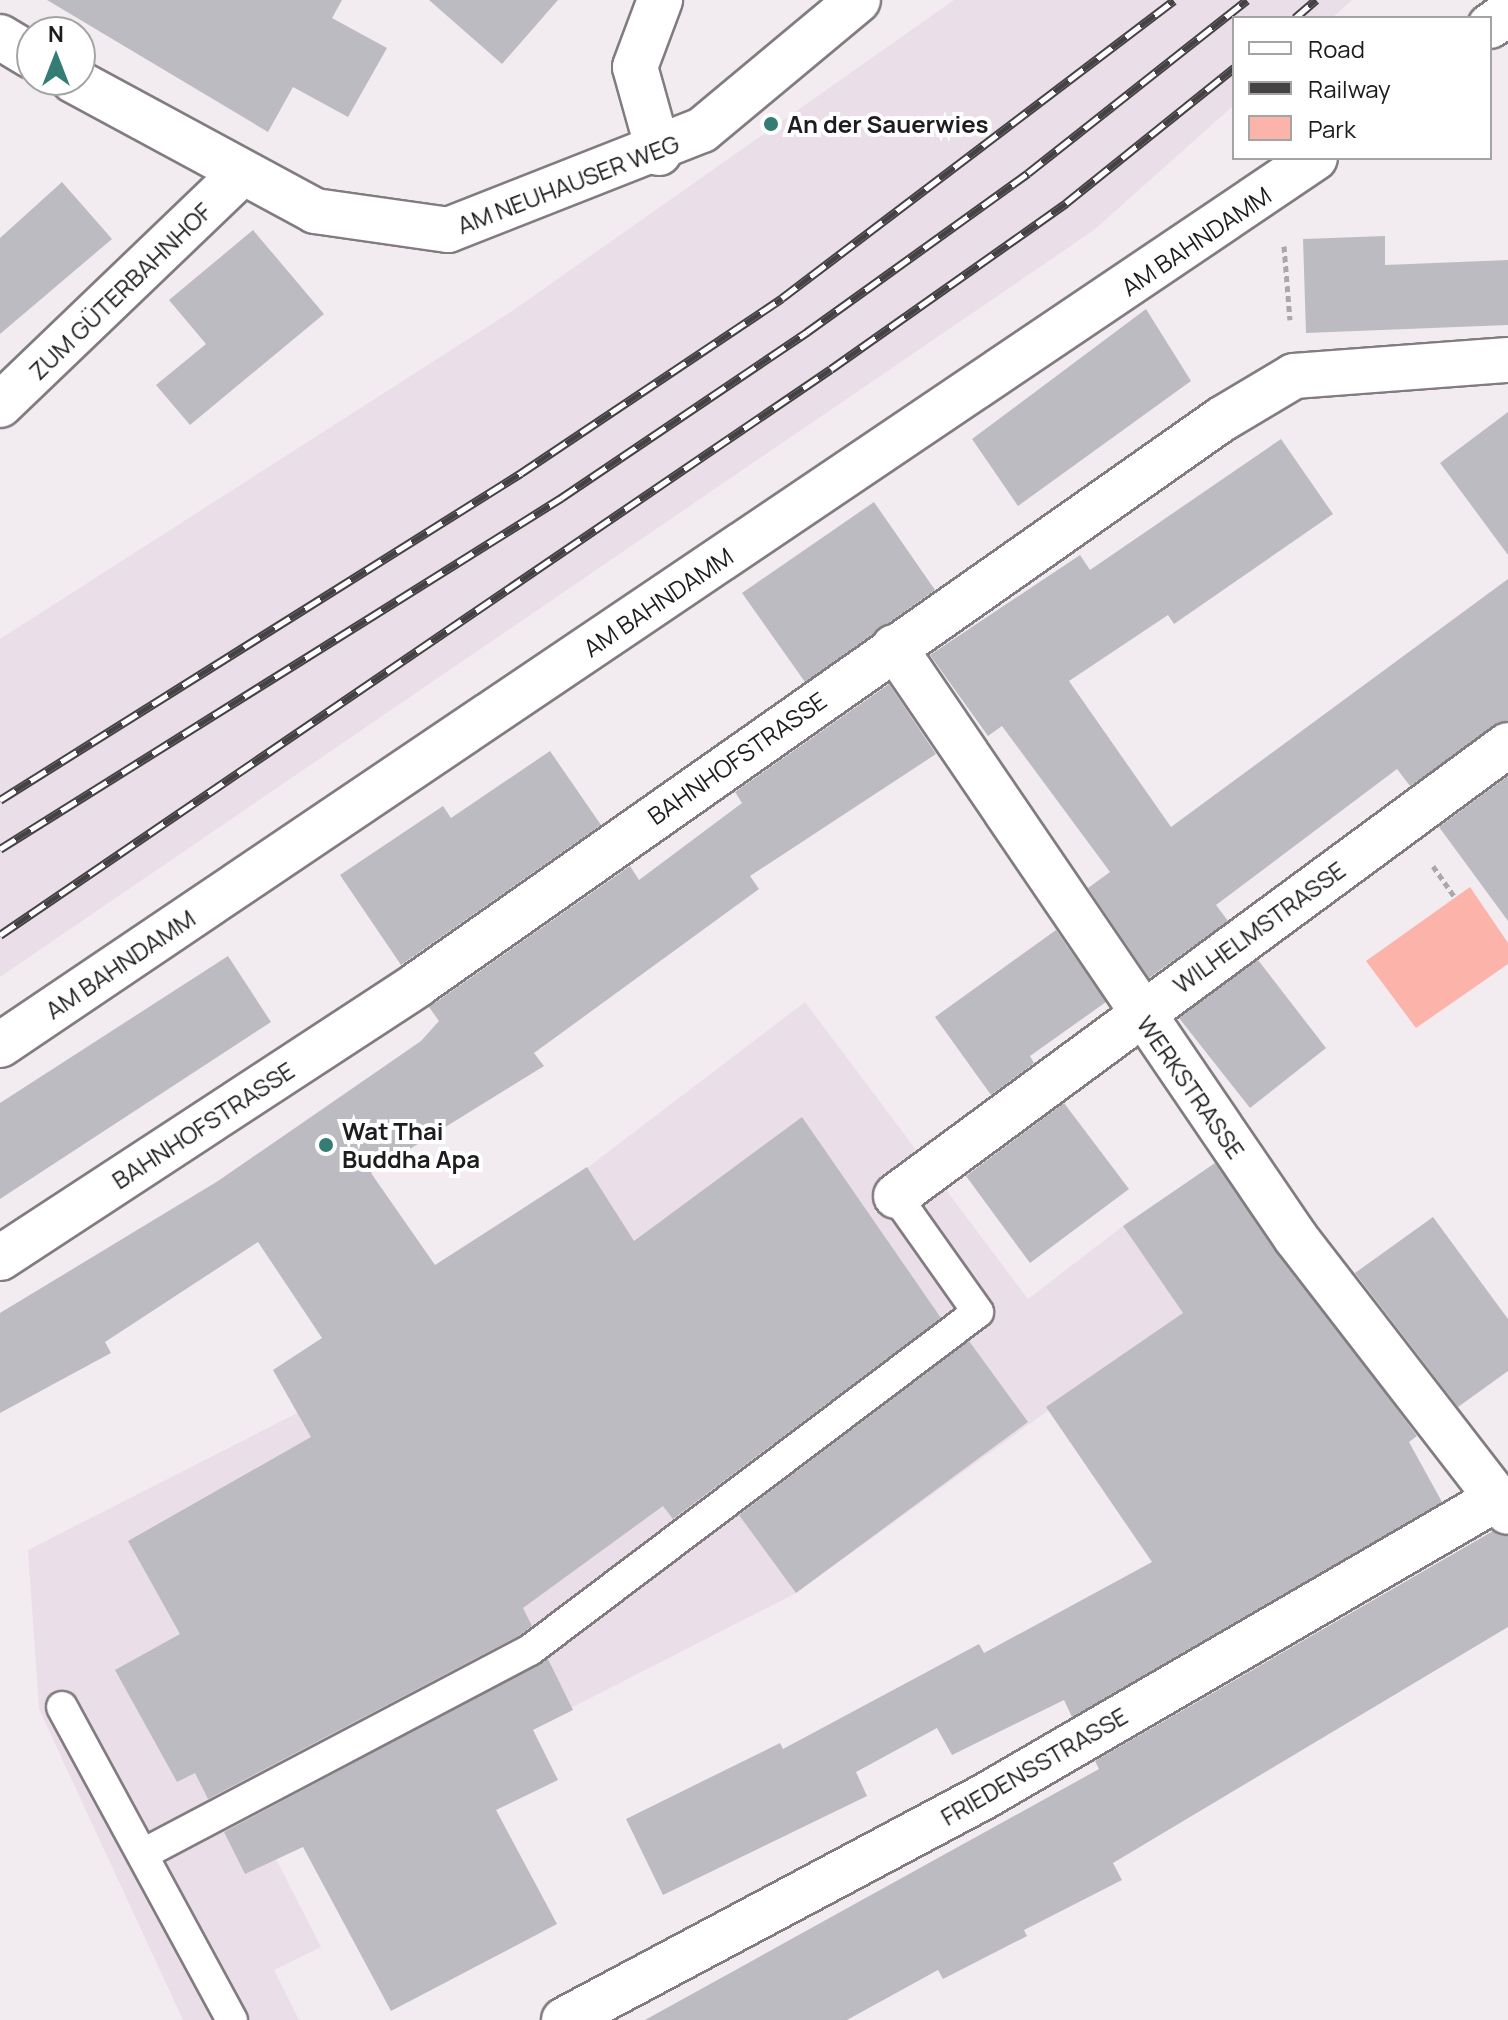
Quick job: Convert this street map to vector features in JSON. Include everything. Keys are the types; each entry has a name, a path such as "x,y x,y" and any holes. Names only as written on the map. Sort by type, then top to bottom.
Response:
{"street":[{"path":"659,153 635,67 660,0"},
{"name":"AM NEUHAUSER WEG","path":"96,93 239,176 315,211 448,230 659,153 702,130 858,0"},
{"name":"AM BAHNDAMM","path":"0,1045 1280,185 1312,160"},
{"name":"ZUM GÜTERBAHNHOF","path":"0,405 239,176"},
{"name":"BAHNHOFSTRASSE","path":"0,1258 418,984 894,647 1294,376 1508,360"},
{"name":"WERKSTRASSE","path":"894,647 1139,1015 1357,1322 1502,1506"},
{"name":"WILHELMSTRASSE","path":"896,1196 1508,745"},
{"name":"FRIEDENSSTRASSE","path":"564,2020 980,1799 1502,1506"}],"lane":[{"path":"143,1854 530,1650 978,1312 896,1196"},
{"path":"62,1707 232,2020"}],"path":[{"path":"1280,185 1294,376"}],"shaded area":[{"path":"954,0 1352,0 1334,16 1232,16 1232,107 1094,230 0,977 0,639 515,309"},
{"path":"805,1002 1028,1299 1123,1226 1183,1313 796,1593 276,1859 321,1947 274,1970 299,2020 183,2020 39,1709 28,1550 297,1413 273,1370 587,1168"}],"green space":[{"path":"1470,887 1508,943 1508,964 1416,1028 1366,961"}],"building":[{"path":"47,0 342,0 332,18 387,48 348,117 293,87 268,132 96,29 96,16 74,16"},
{"path":"429,0 558,0 502,64"},
{"path":"62,182 112,239 0,334 0,238"},
{"path":"253,230 324,314 190,425 156,385 206,344 169,300"},
{"path":"1385,236 1385,265 1508,260 1508,325 1306,333 1303,239"},
{"path":"1146,309 1191,381 1018,506 972,439"},
{"path":"1508,412 1508,555 1440,463"},
{"path":"1281,439 1333,514 1174,624 1168,615 1069,681 1171,827 1508,579 1508,720 1410,786 1397,769 1216,905 1228,921 1149,978 1088,888 1110,872 1002,726 988,736 930,655 1080,555 1090,570"},
{"path":"874,502 935,590 805,682 742,593"},
{"path":"889,684 936,754 750,876 759,889 534,1053 544,1066 371,1173 435,1265 587,1167 634,1241 802,1117 941,1318 673,1519 663,1506 523,1608 532,1626 520,1635 208,1799 195,1773 177,1782 115,1670 180,1634 128,1541 311,1437 273,1370 322,1338 258,1242 105,1342 111,1353 0,1413 0,1313 218,1181 421,1041 439,1021 429,1007 630,866 639,880 742,803 735,792"},
{"path":"550,751 601,825 401,965 340,875 443,806 451,818"},
{"path":"1508,776 1508,921 1439,827"},
{"path":"1056,930 1106,1002 1030,1056 1034,1063 991,1095 935,1017"},
{"path":"228,956 271,1022 0,1199 0,1103"},
{"path":"1258,960 1326,1048 1250,1108 1179,1018"},
{"path":"1064,1103 1129,1189 1030,1263 966,1176"},
{"path":"1215,1163 1417,1436 1409,1442 1442,1502 1072,1717 1064,1700 952,1755 937,1728 856,1772 867,1796 663,1895 626,1819 780,1743 783,1749 979,1644 984,1653 1152,1562 1046,1407 1183,1313 1123,1226"},
{"path":"1433,1217 1508,1319 1508,1371 1458,1407 1355,1273"},
{"path":"969,1341 1028,1422 796,1593 739,1515"},
{"path":"1493,1531 1508,1536 1508,1627 1113,1863 1122,1880 1024,1930 1027,1936 943,1979 938,1970 847,2020 645,2020 1099,1769 1095,1761"},
{"path":"548,1659 573,1710 533,1730 558,1780 496,1810 557,1924 391,2011 303,1847 245,1874 224,1832"}],"railway":[{"path":"0,800 521,473 782,298 1174,0"},
{"path":"0,849 561,498 807,332 1028,173 1247,0"},
{"path":"1297,16 1316,0"},
{"path":"0,935 831,369 1066,203 1232,70"}],"place":[{"name":"An der Sauerwies","path":"771,124"},
{"name":"Wat Thai Buddha Apa","path":"326,1145"}]}
